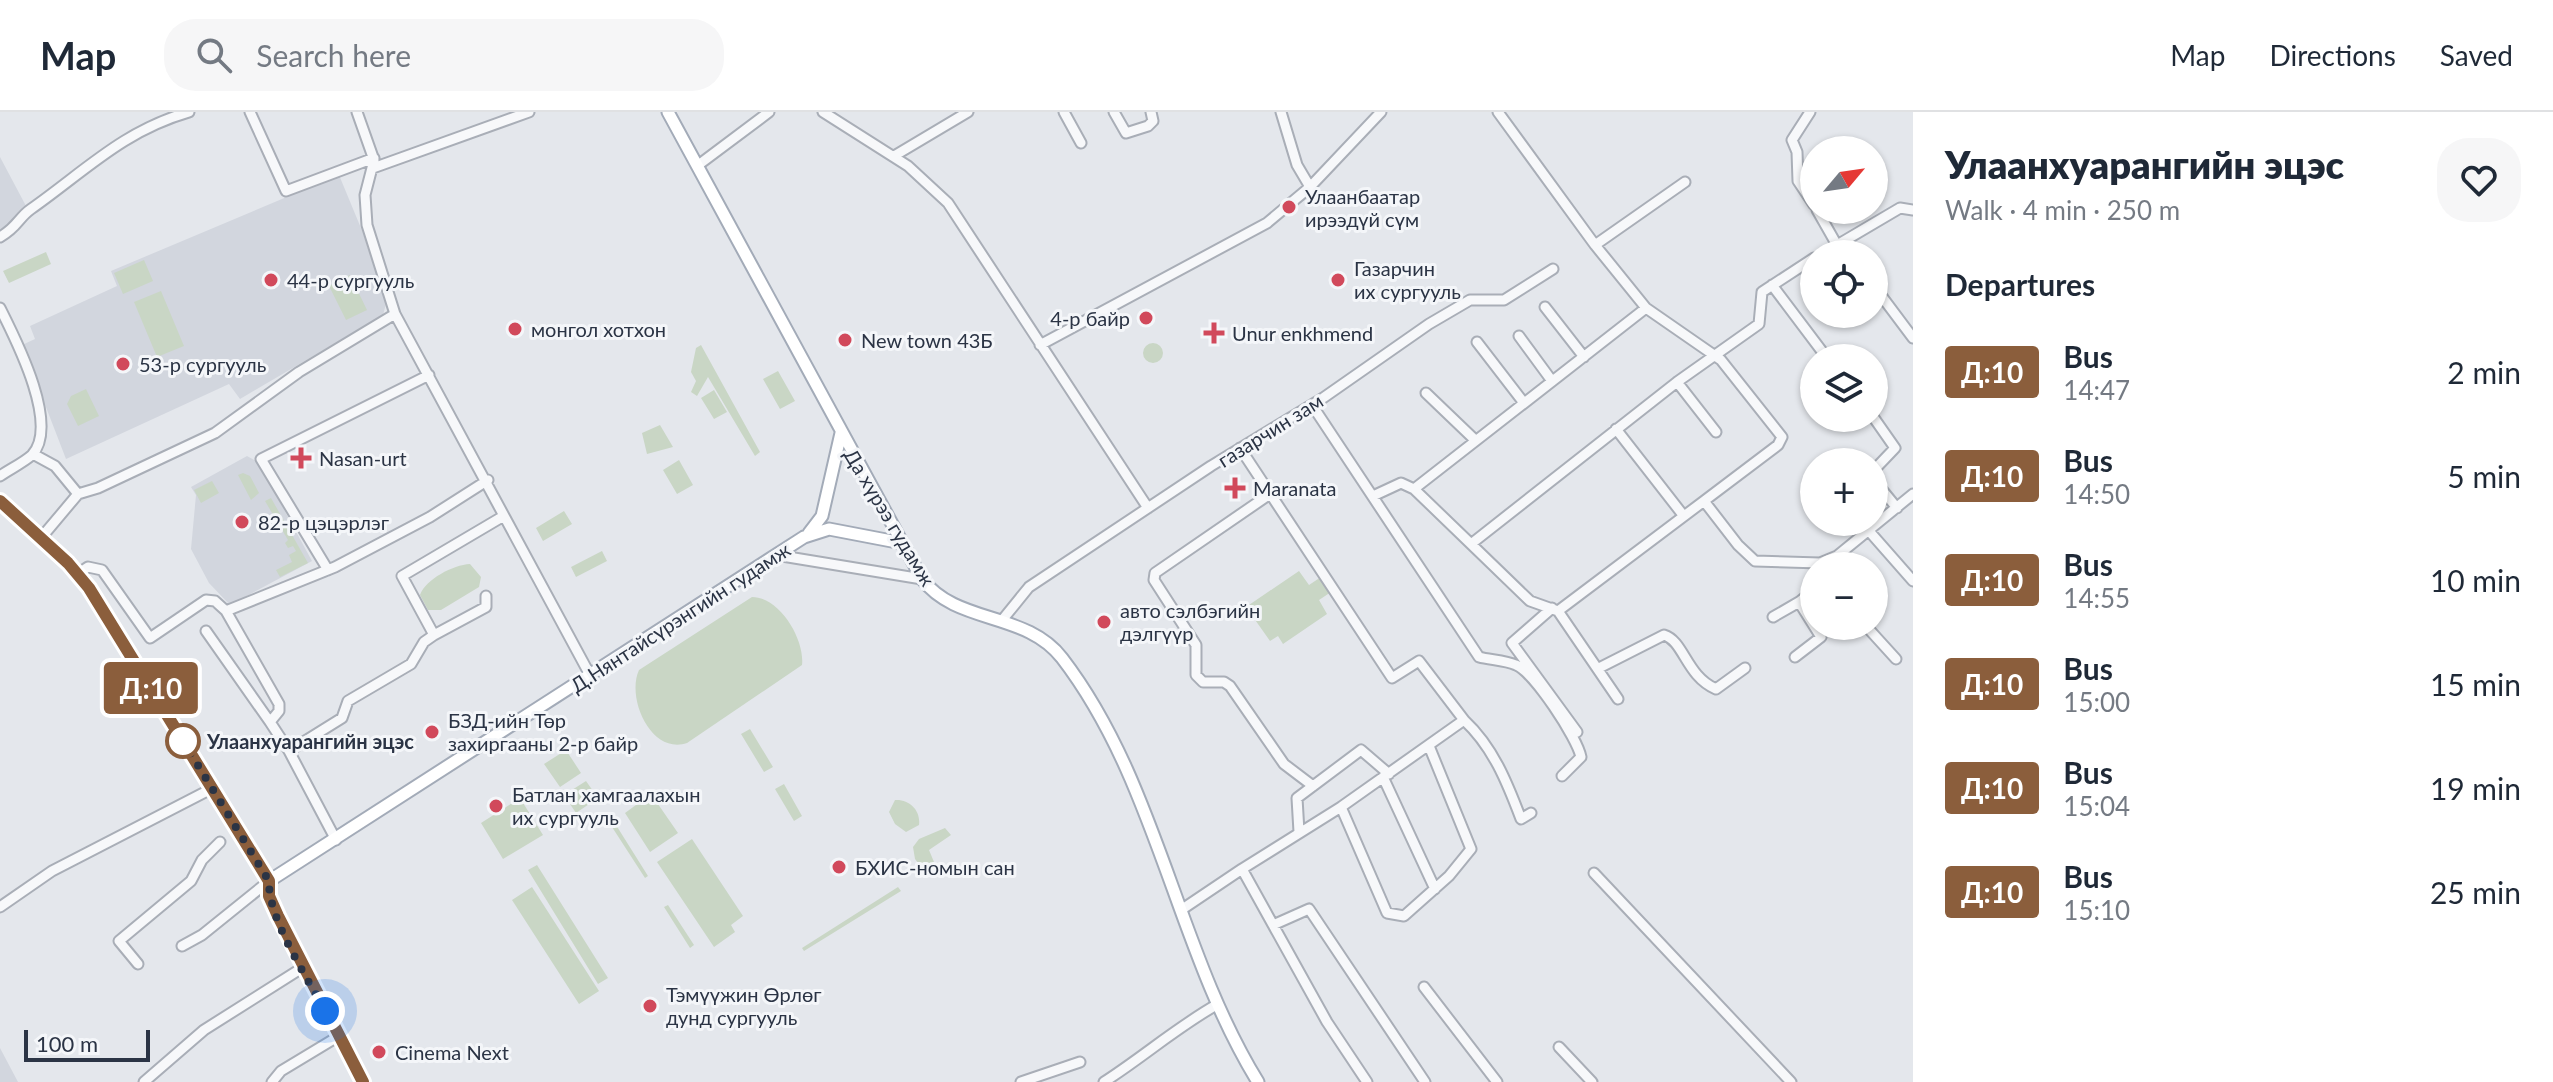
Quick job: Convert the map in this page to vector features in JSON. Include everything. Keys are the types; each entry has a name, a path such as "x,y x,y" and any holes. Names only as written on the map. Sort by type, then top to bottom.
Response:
{"main road":[{"name":"Да хүрээ гудамж","path":"668,112 922,579 947,602 1003,619 1048,642 1082,686 1126,769 1218,1004 1258,1082"},
{"path":"804,537 822,516 841,433"},
{"path":"0,501 79,573 269,881"},
{"name":"Д.Нянтайсүрэнгийн гудамж","path":"269,881 804,537 829,529 902,543"}],"street":[{"path":"0,237 16,228 28,211 57,192 101,153 171,117 189,112"},
{"path":"250,112 286,191 529,112"},
{"path":"357,112 373,163 365,195 366,217 395,314 488,480 502,507 502,517 590,675"},
{"path":"697,166 769,112"},
{"path":"823,112 894,156 948,203 1148,508"},
{"path":"894,156 968,112"},
{"path":"1064,112 1081,143"},
{"path":"1114,112 1126,133 1148,126 1153,121 1151,112"},
{"path":"1281,112 1297,165 1310,187"},
{"path":"1040,345 1267,223 1310,187 1381,112"},
{"path":"1498,112 1595,245 1646,308 1715,354 1754,399 1783,441 1512,643 1577,732"},
{"path":"1800,184 1797,152 1792,140 1810,112"},
{"path":"1595,245 1685,182"},
{"path":"1853,240 1900,208 1913,210"},
{"path":"1471,544 1677,382 1759,324 1762,292 1800,267"},
{"name":"газарчин зам","path":"1003,619 1029,587 1240,448 1312,405 1429,324 1470,300 1504,300 1553,269"},
{"path":"1772,285 1816,344"},
{"path":"1888,305 1913,338"},
{"path":"1545,307 1584,357"},
{"path":"0,308 41,406 43,430 33,454 0,476"},
{"path":"1414,489 1474,439 1646,308"},
{"path":"41,538 78,494 138,472 215,433 299,372 395,314"},
{"path":"1519,336 1552,381"},
{"path":"1477,342 1524,403"},
{"path":"328,570 261,459 429,375"},
{"path":"1677,382 1716,432"},
{"path":"1426,393 1474,439"},
{"path":"1312,405 1479,657 1523,670 1549,701 1581,757 1562,776"},
{"path":"1616,429 1683,515"},
{"path":"1884,432 1895,448 1888,455"},
{"path":"1240,448 1392,678 1419,661 1464,720 1480,735 1503,774 1521,819 1531,813"},
{"path":"33,454 55,466 78,494"},
{"path":"226,611 328,570 430,517 488,480"},
{"path":"1373,496 1401,483 1414,489 1530,601 1555,610 1599,668 1618,699"},
{"path":"1270,494 1155,573 1154,580 1196,645 1196,675 1203,682 1224,682 1230,686 1284,764 1313,786"},
{"path":"1888,515 1913,494"},
{"path":"1888,497 1897,508"},
{"path":"1704,501 1738,545 1755,561 1800,563"},
{"path":"434,635 402,576 502,517"},
{"path":"1842,552 1863,536"},
{"path":"1873,536 1913,581"},
{"path":"776,555 922,579"},
{"path":"79,573 88,567 102,570 150,638 206,600 215,601 226,611 279,704 279,711 270,722"},
{"path":"289,751 342,718 348,701 411,664 424,642 486,607 486,596"},
{"path":"1773,617 1799,602 1821,637 1795,657"},
{"path":"206,631 289,751 336,840"},
{"path":"1599,668 1664,635 1676,643 1696,678 1716,689 1745,668"},
{"path":"1879,640 1896,659"},
{"path":"1181,910 1341,807 1464,720"},
{"path":"1341,807 1387,913 1404,916 1435,889 1471,849 1429,746"},
{"path":"1299,832 1297,798 1361,750 1386,775 1435,889"},
{"path":"0,907 52,871 213,788"},
{"path":"138,964 119,941 191,881 202,860 220,842"},
{"path":"1242,869 1327,1022 1367,1082"},
{"path":"1594,873 1791,1082"},
{"path":"182,946 202,935 269,881"},
{"path":"269,881 269,896 302,968 363,1082"},
{"path":"1273,925 1309,909 1425,1082"},
{"path":"144,1082 204,1030 302,968"},
{"path":"1424,987 1497,1082"},
{"path":"1104,1082 1143,1057 1187,1021 1218,1004"},
{"path":"272,1082 278,1073 339,1036"},
{"path":"1559,1047 1592,1082"},
{"path":"1021,1082 1080,1062"}],"shaded area":[{"path":"0,157 26,206 21,216 0,233"},
{"path":"339,175 363,233 386,304 383,315 240,399 229,384 66,459 22,345 35,339 30,326 117,286 111,271"},
{"name":"82-р цэцэрлэг","path":"247,456 258,462 312,561 230,605 209,583 191,549 196,495 191,487"},
{"path":"0,1048 18,1082 0,1082"}],"green space":[{"path":"46,252 51,264 9,283 3,271"},
{"path":"144,260 153,281 123,294 114,273"},
{"path":"350,275 367,310 346,320 329,286"},
{"path":"161,291 184,346 157,357 134,302"},
{"path":"1153,343 1160,346 1163,353 1160,360 1153,363 1146,360 1143,353 1146,346"},
{"path":"701,345 760,452 755,456 708,377 697,396 691,392 696,381 691,372 696,348"},
{"path":"778,371 795,401 780,409 763,379"},
{"path":"86,389 99,416 78,426 67,404 71,396"},
{"path":"714,390 727,412 714,419 701,398"},
{"path":"660,425 673,447 647,454 642,433"},
{"path":"679,460 693,485 677,494 663,470"},
{"path":"243,473 250,476 259,493 251,500 238,475"},
{"path":"212,481 219,493 201,503 194,490"},
{"path":"271,498 308,563 280,577 276,570 292,562 289,555 296,551 293,546 288,548 285,543 288,540 265,501"},
{"path":"564,511 572,524 543,541 536,528"},
{"path":"602,551 607,561 576,577 571,567"},
{"path":"470,564 481,577 479,587 441,610 428,610 420,595 423,589 448,570"},
{"path":"1299,571 1309,585 1324,575 1334,590 1319,600 1327,614 1283,644 1278,636 1270,641 1246,607"},
{"path":"752,597 772,604 789,622 799,644 802,665 687,743 662,741 645,722 639,709 636,682 639,670"},
{"path":"750,729 773,767 764,772 741,734"},
{"path":"566,750 581,773 560,787 544,764"},
{"path":"586,781 598,798 576,813 564,795"},
{"path":"784,784 802,816 794,821 775,789"},
{"path":"651,794 678,833 650,852 625,813"},
{"path":"520,798 543,835 503,859 481,823"},
{"path":"895,800 913,807 919,825 906,832 895,824 889,812"},
{"path":"616,825 648,876 645,878 612,827"},
{"path":"945,828 951,835 929,850 934,862 922,868 915,859 913,847 919,839"},
{"path":"692,839 743,916 731,925 735,932 714,947 657,862"},
{"path":"537,865 608,978 598,984 528,870"},
{"path":"532,887 599,991 579,1004 512,900"},
{"path":"898,887 901,891 804,951 802,948"},
{"path":"668,905 694,945 690,948 664,907"}],"bus line":[{"name":"Д:10","path":"0,501 79,573 89,588 269,881 269,896 302,968 363,1082"}],"place":[{"name":"Улаанбаатар ирээдүй сүм","path":"1289,207"},
{"name":"44-р сургууль","path":"271,280"},
{"name":"Газарчин их сургууль","path":"1338,280"},
{"name":"4-р байр","path":"1146,318"},
{"name":"монгол хотхон","path":"515,329"},
{"name":"Unur enkhmend","path":"1214,333"},
{"name":"New town 43Б","path":"845,340"},
{"name":"53-р сургууль","path":"123,364"},
{"name":"Nasan-urt","path":"301,458"},
{"name":"Maranata","path":"1235,488"},
{"name":"82-р цэцэрлэг","path":"242,522"},
{"name":"авто сэлбэгийн дэлгүүр","path":"1104,622"},
{"name":"БЗД-ийн Төр захиргааны 2-р байр","path":"432,732"},
{"name":"Улаанхуарангийн эцэс","path":"183,741"},
{"name":"Батлан хамгаалахын их сургууль","path":"496,806"},
{"name":"БХИС-номын сан","path":"839,867"},
{"name":"Тэмүүжин Өрлөг дунд сургууль","path":"650,1006"},
{"name":"Cinema Next","path":"379,1052"}],"route":[{"path":"183,741 269,881 269,896 325,1011"}]}
